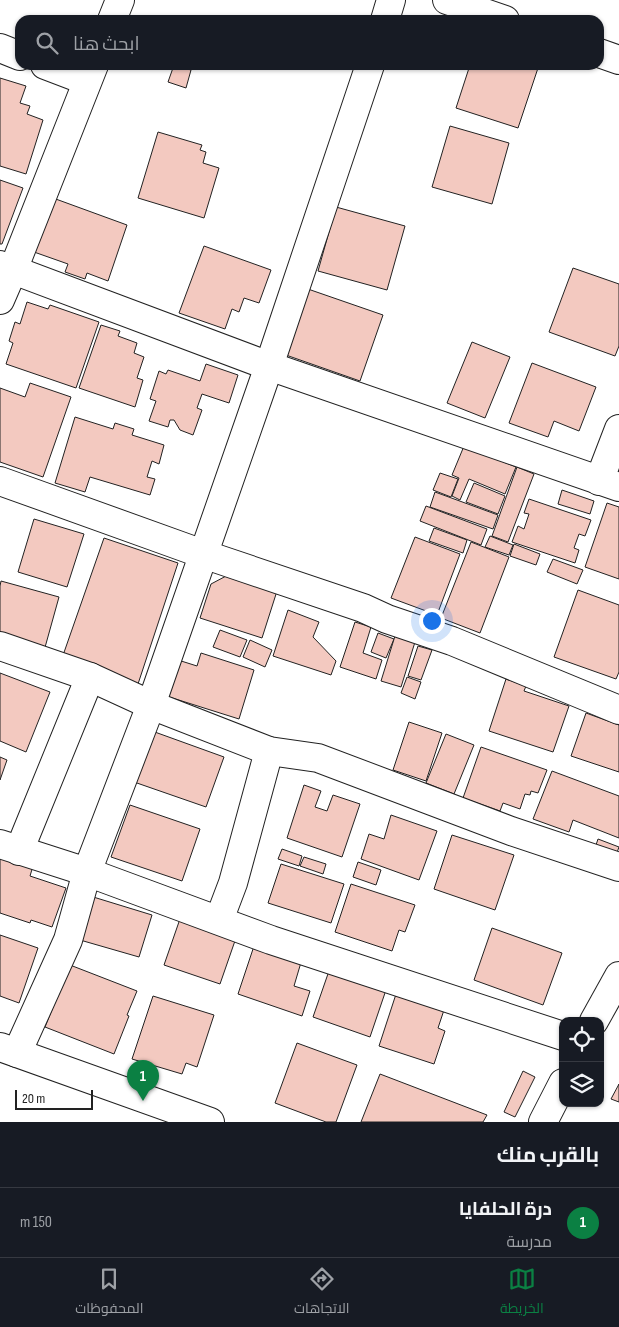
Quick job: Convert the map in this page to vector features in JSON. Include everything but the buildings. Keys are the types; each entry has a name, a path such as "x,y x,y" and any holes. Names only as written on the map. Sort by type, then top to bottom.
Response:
{"street":[{"path":"114,15 120,0"},
{"path":"386,15 391,0"},
{"path":"447,0 490,15"},
{"path":"0,48 15,54"},
{"path":"604,55 619,60"},
{"path":"0,300 6,268 91,73 73,70"},
{"path":"210,1122 8,1050 68,940 87,872 151,704 269,366 368,70"},
{"path":"6,268 269,366 609,484 619,429"},
{"path":"0,481 203,554 363,608 387,619 452,641 619,710"},
{"path":"0,646 90,677 151,704 269,751 318,758 511,831 619,867"},
{"path":"90,677 9,847 87,872 271,940 559,1035"},
{"path":"220,920 234,883 269,751"},
{"path":"596,1017 618,979"},
{"path":"544,1122 559,1091"}],"place":[{"name":"درة الحلفايا","path":"143,1101"}]}
